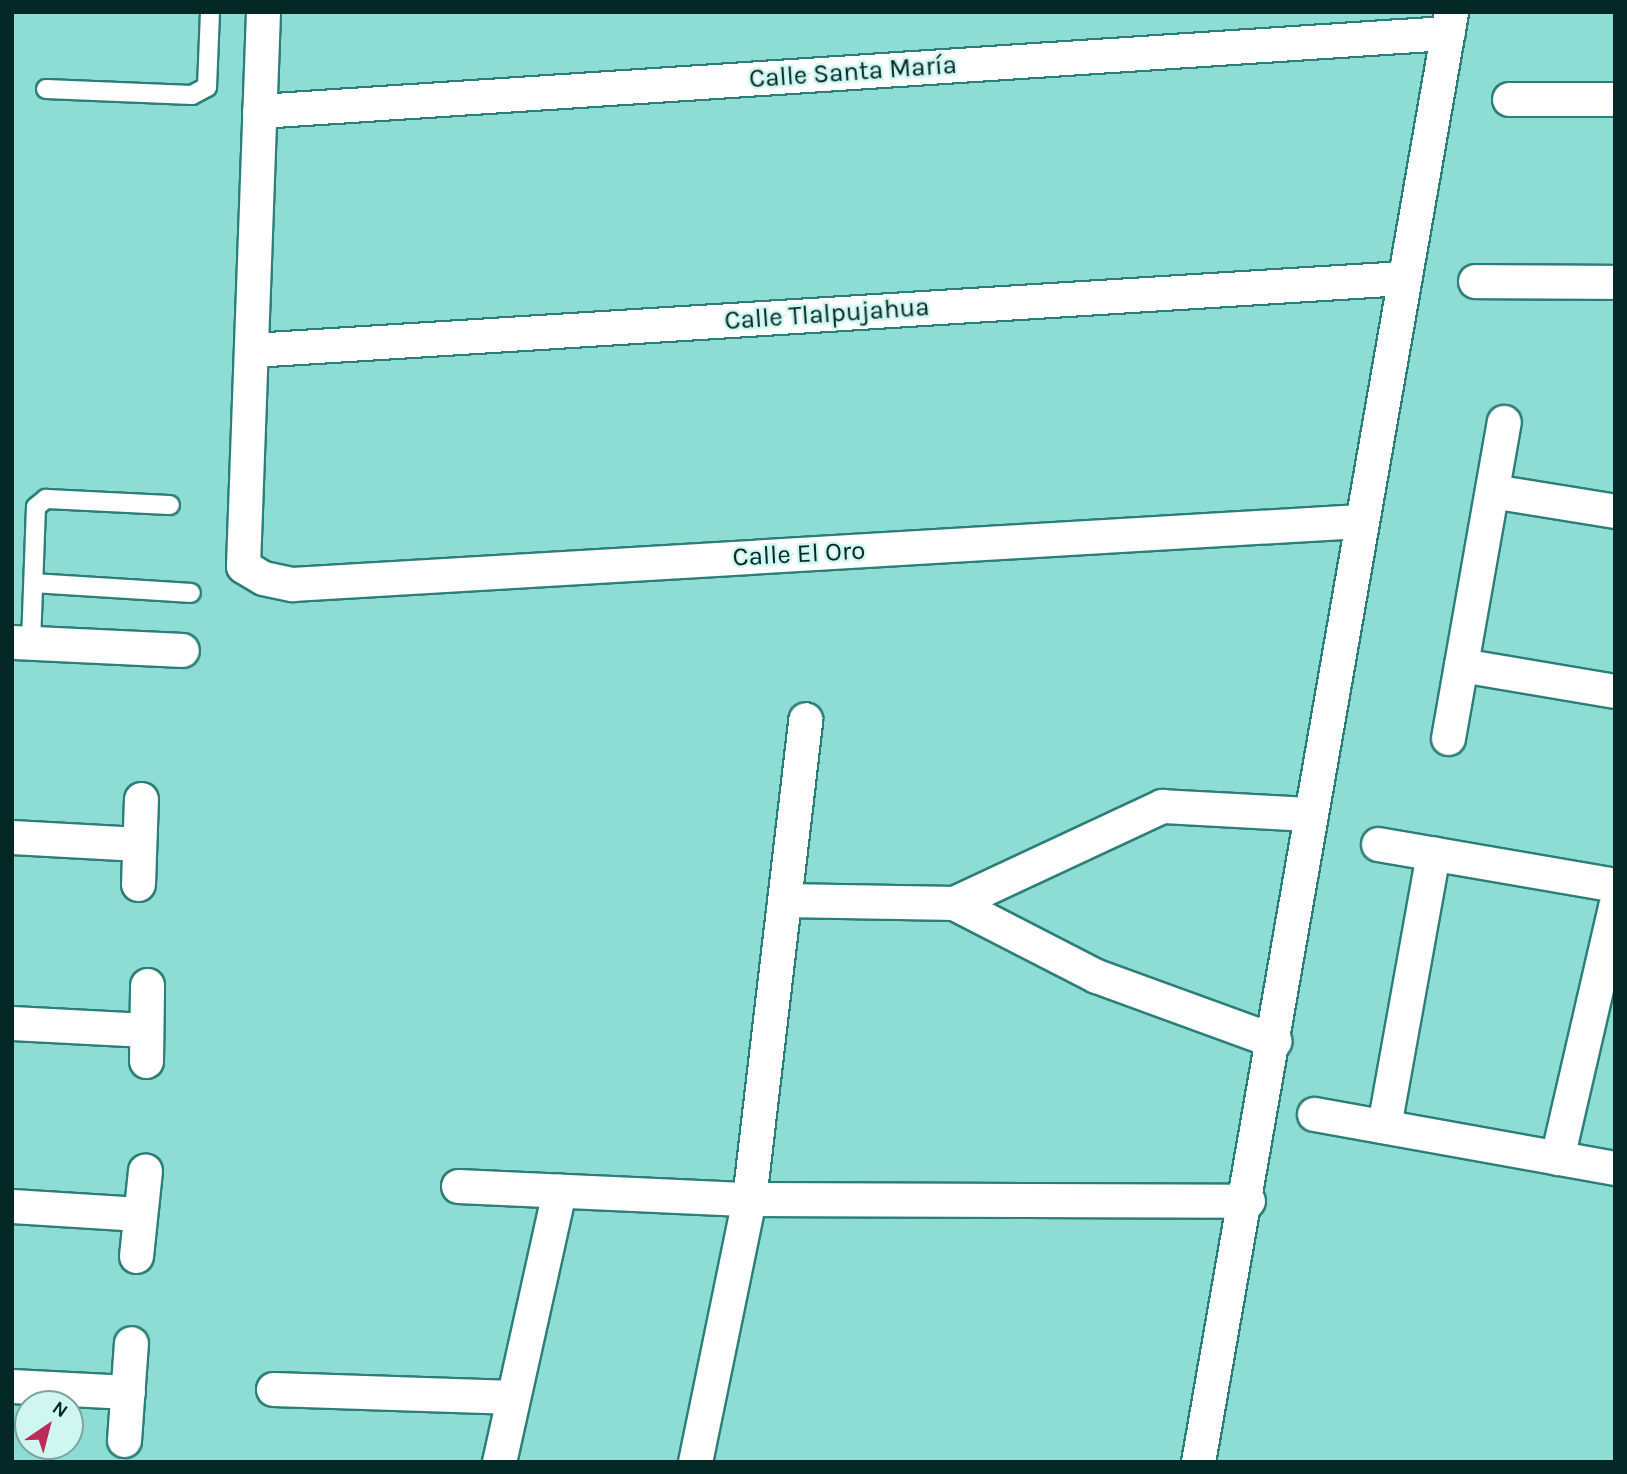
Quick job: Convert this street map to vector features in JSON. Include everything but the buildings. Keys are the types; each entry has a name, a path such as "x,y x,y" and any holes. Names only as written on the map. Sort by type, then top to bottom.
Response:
{"street":[{"path":"253,350 262,12"},
{"path":"1198,1462 1248,1201 1360,521 1449,23"},
{"name":"Calle Santa María","path":"259,111 1449,23"},
{"path":"1510,99 1615,99"},
{"name":"Calle Tlalpujahua","path":"253,350 1402,278"},
{"path":"1475,281 1615,282"},
{"name":"Calle El Oro","path":"253,350 243,566 262,578 292,584 1360,521"},
{"path":"1448,738 1504,422"},
{"path":"1492,491 1615,511"},
{"path":"22,643 182,650"},
{"path":"1461,665 1615,691"},
{"path":"695,1462 749,1199 805,719"},
{"path":"138,884 141,799"},
{"path":"784,900 954,903 1162,806 1311,814"},
{"path":"12,837 139,844"},
{"path":"1378,844 1615,885"},
{"path":"1384,1126 1433,853"},
{"path":"954,903 1096,976 1275,1041"},
{"path":"1557,1157 1615,906"},
{"path":"12,1023 146,1046 147,985"},
{"path":"1314,1114 1615,1168"},
{"path":"136,1256 145,1170"},
{"path":"458,1186 749,1199 1248,1201"},
{"path":"499,1462 559,1191"},
{"path":"12,1206 140,1213"},
{"path":"124,1440 131,1343"},
{"path":"12,1386 128,1392"},
{"path":"272,1389 512,1397"}],"lane":[{"path":"46,89 192,95 206,87 210,12"},
{"path":"22,643 34,583 36,507 46,499 170,505"},
{"path":"34,583 191,593"}]}
